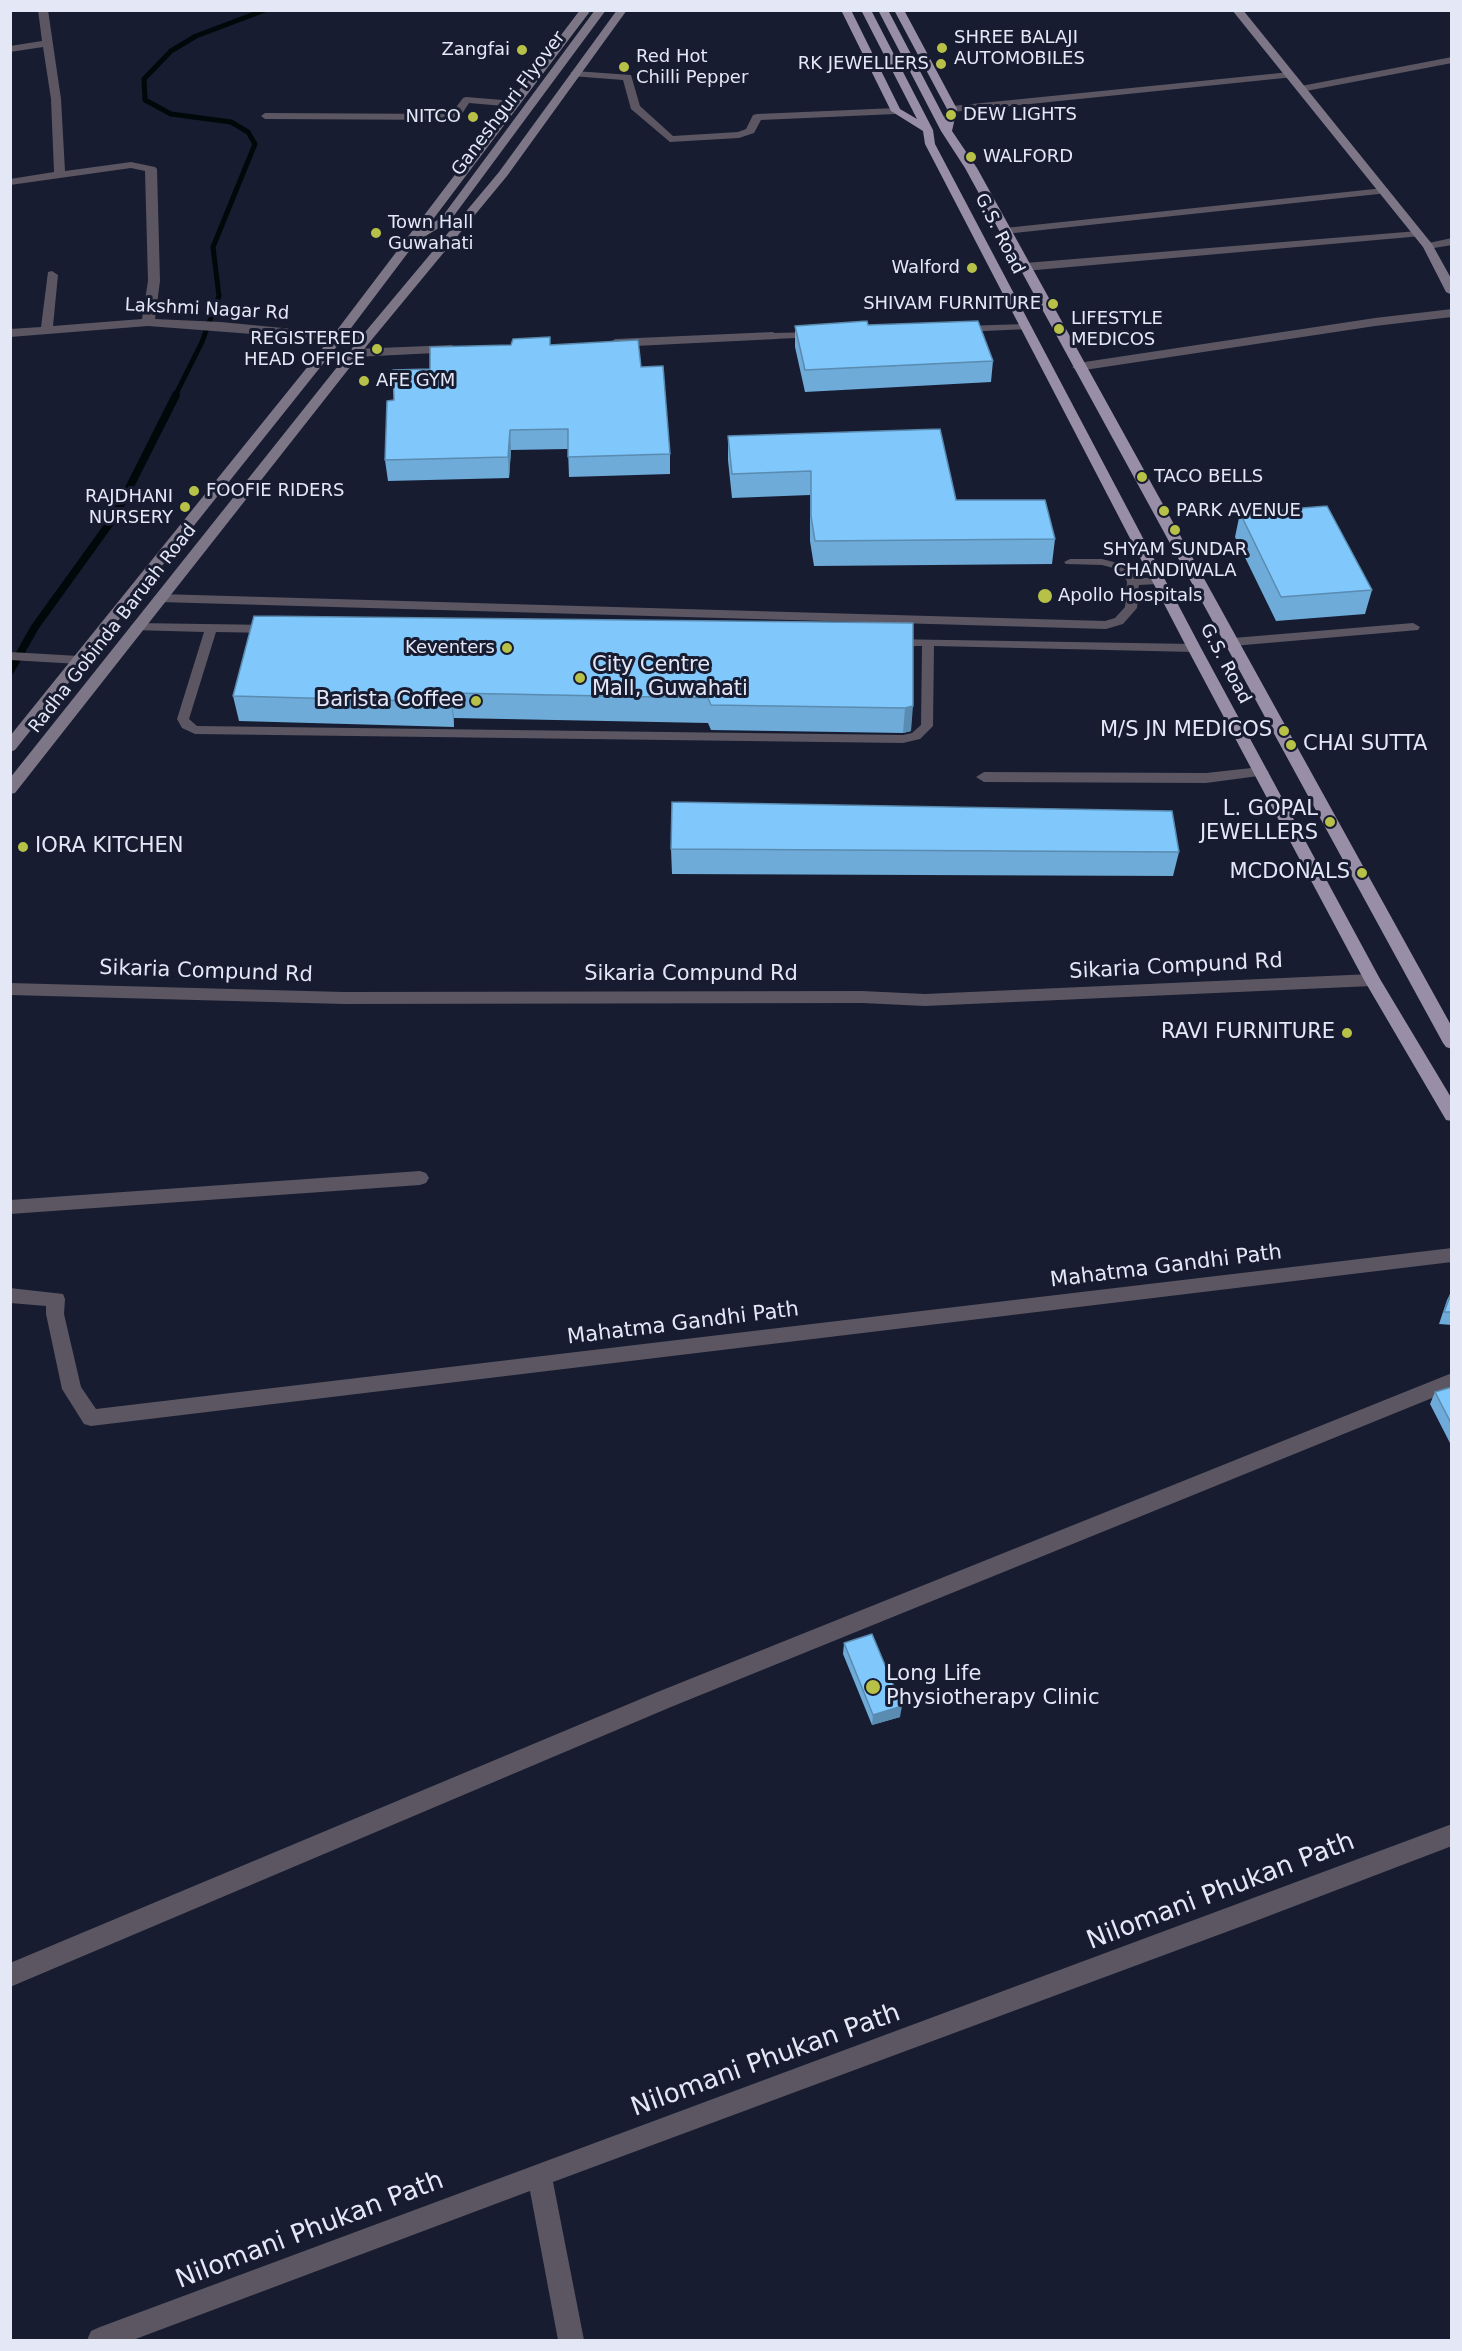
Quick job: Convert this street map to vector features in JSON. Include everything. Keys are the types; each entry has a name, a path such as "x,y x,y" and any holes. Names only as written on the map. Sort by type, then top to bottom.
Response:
{"main road":[{"name":"Radha Gobinda Baruah Road","path":"10,747 338,337 586,10"},
{"name":"Ganeshguri Flyover","path":"435,253 449,215 601,10"},
{"name":"Radha Gobinda Baruah Road","path":"10,789 365,340 503,174 622,10"},
{"path":"846,10 896,111 928,130"},
{"name":"G.S. Road","path":"866,10 918,109 928,130 930,144 1194,648 1372,980 1452,1115"},
{"name":"G.S. Road","path":"883,10 946,130 956,141 1078,367 1233,642 1452,1043"},
{"path":"899,10 952,109 946,130"},
{"path":"1237,10 1428,246 1452,292"},
{"name":"Ganeshguri Flyover","path":"405,247 449,215"}],"street":[{"path":"44,10 56,99 60,173"},
{"path":"10,49 48,43"},
{"path":"1301,89 1452,60"},
{"path":"575,74 627,77 635,107 670,139 739,135 750,131 757,117 896,111"},
{"path":"952,109 1290,75"},
{"path":"10,182 60,173 131,165 151,169 154,280 148,322"},
{"path":"1005,231 1384,191"},
{"path":"1025,267 1418,234"},
{"path":"1428,246 1452,241"},
{"path":"46,330 52,275"},
{"path":"1078,367 1375,322 1452,313"},
{"name":"Lakshmi Nagar Rd","path":"10,333 148,322 221,326 365,340"},
{"path":"606,343 773,336"},
{"path":"355,353 462,349"},
{"path":"1233,642 1413,627"},
{"path":"10,656 79,660"},
{"path":"984,777 1206,778 1261,772"},
{"name":"Sikaria Compund Rd","path":"10,989 344,998 925,1000 1372,980"},
{"path":"10,1207 420,1178"},
{"name":"Mahatma Gandhi Path","path":"10,1295 56,1299 55,1314 72,1389 91,1418 1452,1255"},
{"path":"10,1975 663,1700 1452,1381"},
{"name":"Nilomani Phukan Path","path":"100,2340 1452,1835"},
{"path":"539,2175 571,2340"}],"lane":[{"path":"265,116 452,117 457,115 466,100 515,104"},
{"path":"956,329 1025,327"},
{"path":"773,336 830,334"},
{"path":"159,598 1106,625 1119,621 1125,616 1131,608 1133,589 1130,575 1121,567 1102,562 1070,562"},
{"path":"1133,589 1162,587"},
{"path":"136,627 283,630"},
{"path":"211,628 183,719 186,725 195,730 903,739 916,736 927,726 928,642"},
{"path":"880,642 1194,648"}],"building":[{"path":"867,321 868,325 978,321 993,361 805,370 795,326"},
{"path":"550,337 550,345 638,340 641,367 663,366 670,454 568,457 568,429 510,430 508,457 385,460 387,401 394,400 393,370 430,369 430,347 511,345 513,339"},
{"path":"940,429 956,500 1045,500 1055,539 815,541 811,516 811,471 732,474 728,436"},
{"path":"1327,506 1372,590 1281,597 1240,513"},
{"name":"City Centre Mall, Guwahati","path":"254,616 913,623 913,706 905,708 711,705 708,698 451,693 451,702 233,696"},
{"path":"672,802 1172,811 1179,852 671,849"},
{"path":"1452,1291 1452,1312 1444,1312"},
{"path":"1452,1387 1452,1425 1435,1392"},
{"path":"872,1634 902,1706 873,1715 844,1643"}],"waterway":[{"path":"175,396 202,342 219,296 213,247 255,144 248,132 231,122 171,114 145,100 144,79 171,51 196,36 265,10"},
{"path":"10,671 35,627 115,516 176,395"}],"place":[{"name":"SHREE BALAJI AUTOMOBILES","path":"942,48"},
{"name":"Zangfai","path":"522,50"},
{"name":"RK JEWELLERS","path":"941,64"},
{"name":"Red Hot Chilli Pepper","path":"624,67"},
{"name":"DEW LIGHTS","path":"951,115"},
{"name":"NITCO","path":"473,117"},
{"name":"WALFORD","path":"971,157"},
{"name":"Town Hall Guwahati","path":"376,233"},
{"name":"Walford","path":"972,268"},
{"name":"SHIVAM FURNITURE","path":"1053,304"},
{"name":"LIFESTYLE MEDICOS","path":"1059,329"},
{"name":"REGISTERED HEAD OFFICE","path":"377,349"},
{"name":"AFE GYM","path":"364,381"},
{"name":"TACO BELLS","path":"1142,477"},
{"name":"FOOFIE RIDERS","path":"194,491"},
{"name":"RAJDHANI NURSERY","path":"185,507"},
{"name":"PARK AVENUE","path":"1164,511"},
{"name":"SHYAM SUNDAR CHANDIWALA","path":"1175,530"},
{"name":"Apollo Hospitals","path":"1045,596"},
{"name":"Keventers","path":"507,648"},
{"name":"City Centre Mall, Guwahati","path":"580,678"},
{"name":"Barista Coffee","path":"476,701"},
{"name":"M/S JN MEDICOS","path":"1284,731"},
{"name":"CHAI SUTTA","path":"1291,745"},
{"name":"L. GOPAL JEWELLERS","path":"1330,822"},
{"name":"IORA KITCHEN","path":"23,847"},
{"name":"MCDONALS","path":"1362,873"},
{"name":"RAVI FURNITURE","path":"1347,1033"},
{"name":"Long Life Physiotherapy Clinic","path":"873,1687"}]}
